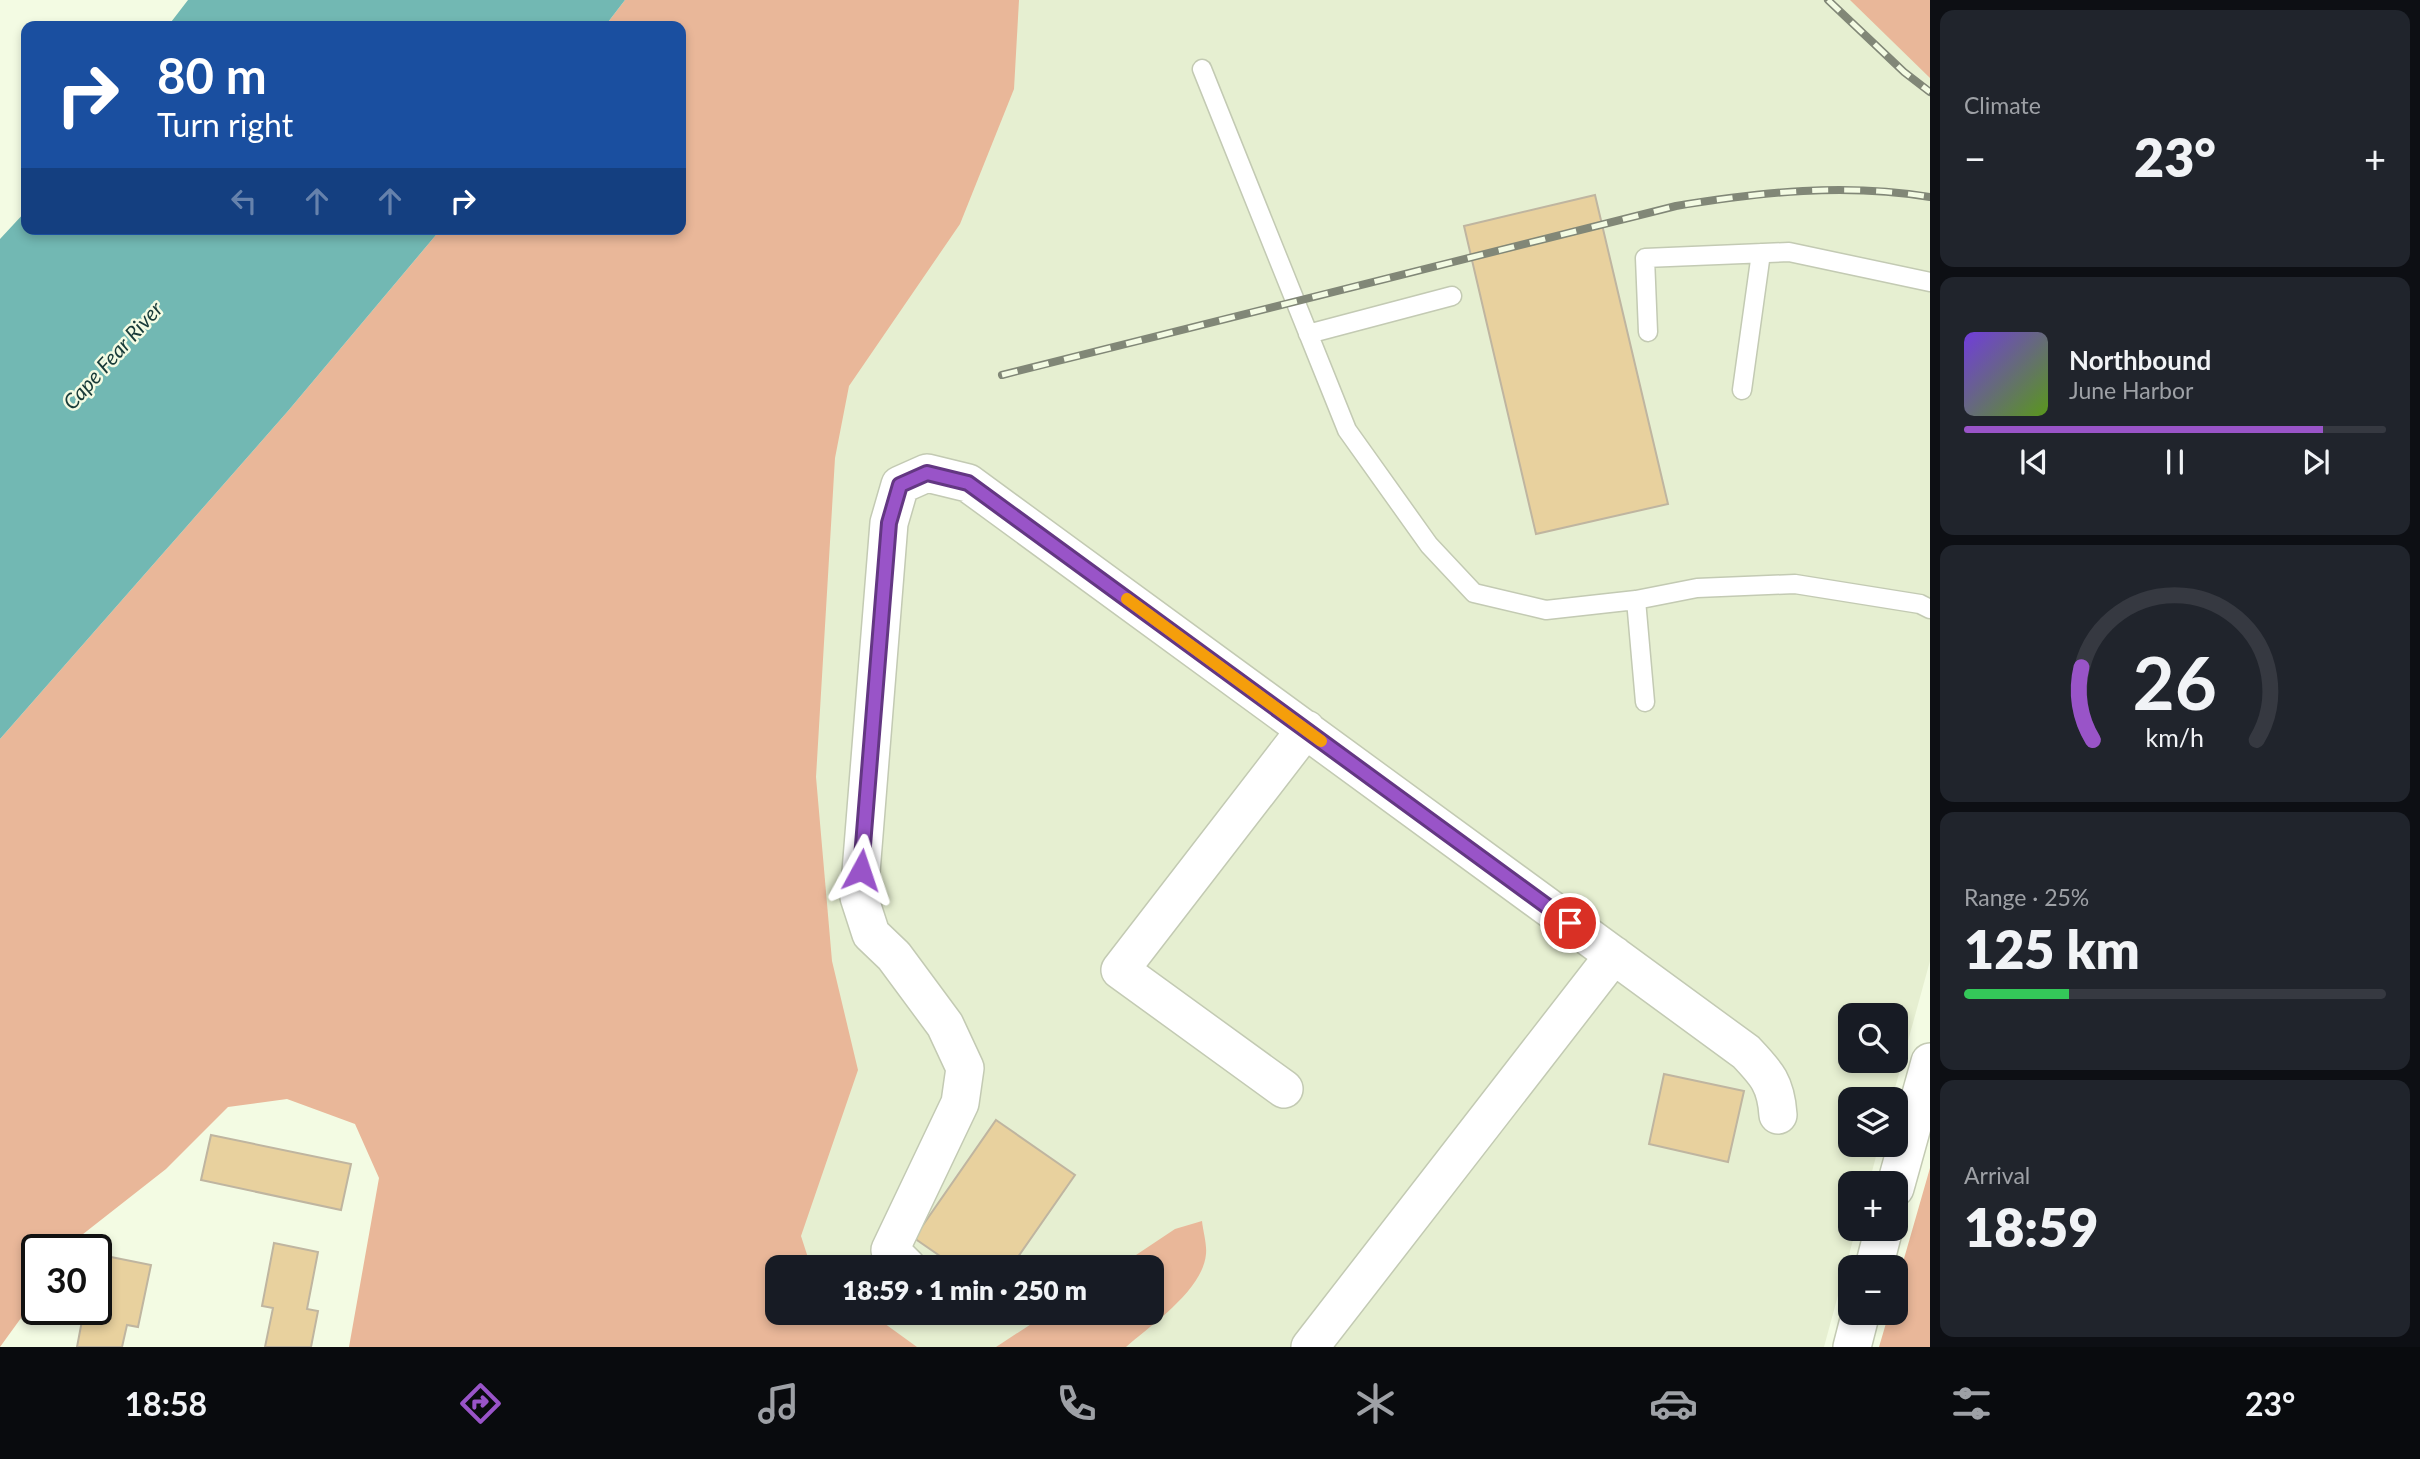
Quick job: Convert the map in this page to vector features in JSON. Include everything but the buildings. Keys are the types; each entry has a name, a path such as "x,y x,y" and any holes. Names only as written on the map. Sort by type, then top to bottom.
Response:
{"street":[{"path":"895,1255 890,1250 960,1103 965,1068 946,1025 894,956 871,934 859,897 889,523 900,485 927,473 968,483 1746,1052 1769,1076 1777,1094 1779,1115"},
{"path":"1284,1089 1120,970 1306,729"},
{"path":"1310,1347 1615,956"},
{"path":"1900,1171 1930,1062"},
{"path":"1852,1347 1858,1325"}],"lane":[{"path":"1202,69 1347,430 1429,545 1474,593 1546,610 1636,600 1697,588 1795,584 1920,604 1930,609"},
{"path":"1648,332 1645,258 1789,252 1930,282"},
{"path":"1742,390 1760,253"},
{"path":"1308,334 1452,296"},
{"path":"1636,600 1645,702"}],"shaded area":[{"path":"625,0 1019,0 1014,89 960,224 849,386 835,458 816,777 832,961 858,1070 801,1236 807,1255 765,1255 765,1325 887,1325 917,1347 349,1347 379,1178 355,1124 287,1099 228,1107 166,1169 83,1234 21,1234 21,1318 0,1347 0,739 288,411 436,235 686,235 686,21 609,21"},
{"path":"874,0 1930,0 1930,961 1908,1041 1908,1003 1838,1003 1838,1073 1899,1073 1895,1087 1838,1087 1838,1157 1876,1157 1872,1171 1838,1171 1838,1241 1853,1241 1849,1255 1838,1255 1838,1295 1824,1347 661,1347"},
{"path":"1850,0 1930,0 1930,78"},
{"path":"1930,1168 1930,1347 1879,1347 1885,1325 1908,1325 1908,1255 1905,1255"},
{"path":"1202,1221 1206,1254 1196,1280 1164,1315 1164,1255 1136,1255 1175,1229"},
{"path":"1030,1325 1152,1325 1126,1347 996,1347"}],"water":[{"path":"188,0 625,0 609,21 172,21"},
{"name":"Cape Fear River","path":"21,216 21,235 436,235 288,411 0,739 0,239"}],"railway":[{"path":"1828,0 1904,72 1930,92"},
{"path":"1002,375 1676,206 1803,191 1866,191 1930,197"}],"slow traffic":[{"path":"1127,599 1321,741"}],"route":[{"path":"861,870 889,523 900,485 927,473 968,483 1570,923"}]}
